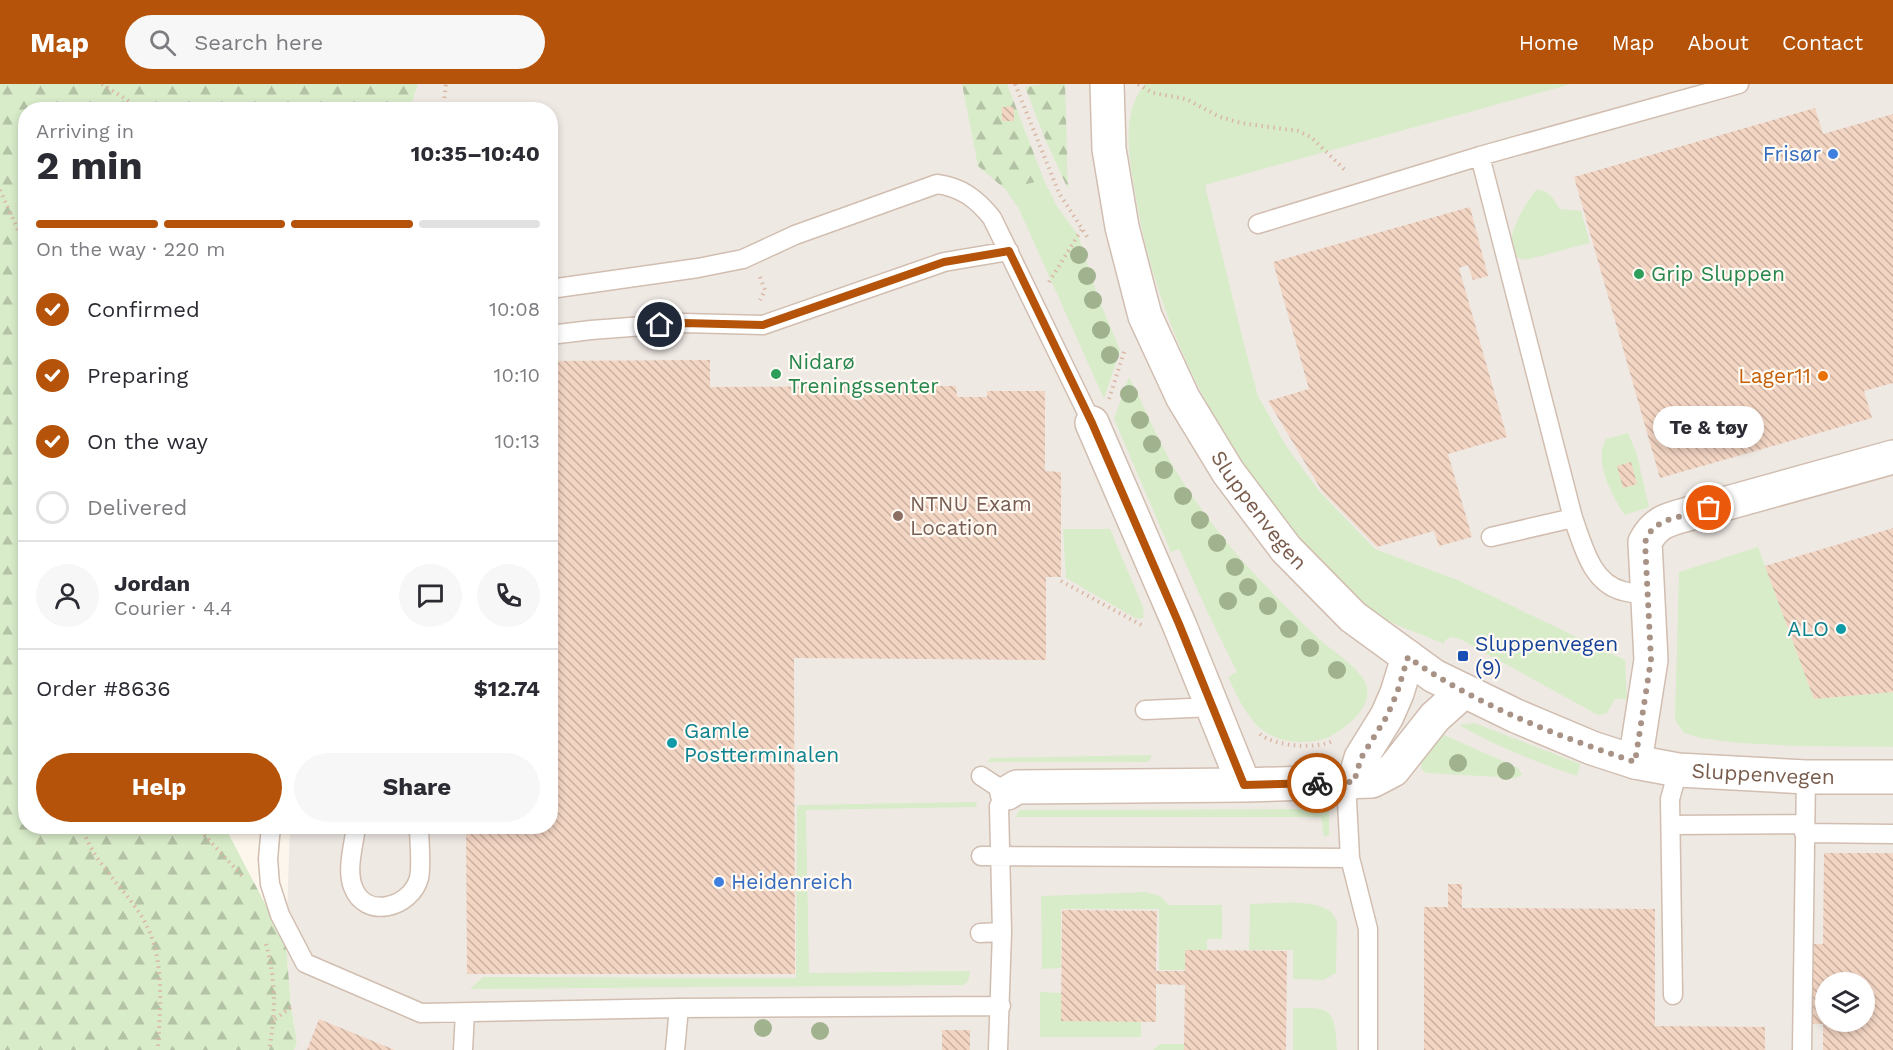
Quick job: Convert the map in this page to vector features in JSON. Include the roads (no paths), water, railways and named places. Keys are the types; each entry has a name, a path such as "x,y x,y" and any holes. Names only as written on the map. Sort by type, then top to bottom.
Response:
{"street":[{"name":"Sluppenvegen","path":"1107,84 1109,149 1122,227 1145,316 1183,398 1228,472 1286,549 1353,617 1434,676 1516,716 1592,748 1635,762 1678,770 1806,777 1893,777"},
{"path":"1100,412 1179,624 1244,785"},
{"path":"1635,762 1651,660 1645,542 1652,529 1664,521 1893,457"},
{"path":"1350,782 1361,758 1387,716 1408,657"},
{"path":"994,785 1017,787 1244,785 1372,781 1393,770 1435,717 1464,691"}],"lane":[{"path":"1258,224 1480,156 1739,84"},
{"path":"1480,156 1573,518 1589,563 1604,582 1620,591 1647,595"},
{"path":"558,288 698,268 743,259 795,235 937,184 952,186 980,203 992,218 1100,412"},
{"path":"558,334 683,323 763,325 944,262 1009,251"},
{"path":"1491,537 1573,518"},
{"path":"1145,710 1213,707"},
{"path":"1673,995 1670,799 1678,770"},
{"path":"1802,1050 1806,777"},
{"path":"1350,782 1350,858 1368,929 1368,1050"},
{"path":"994,785 999,806 1002,932 998,1050"},
{"path":"1671,825 1893,834"},
{"path":"271,834 268,859 270,884 288,933 305,963 421,1013 679,1008 1000,1006"},
{"path":"355,834 350,873 353,887 359,898 367,904 378,907 391,906 407,899 413,890 419,878 419,834"},
{"path":"981,856 1350,858"},
{"path":"980,933 1002,932"},
{"path":"675,1050 679,1008"},
{"path":"463,1050 465,1013"}],"place":[{"name":"Frisør","path":"1833,154"},
{"name":"Grip Sluppen","path":"1639,274"},
{"name":"Nidarø Treningssenter","path":"776,374"},
{"name":"Lager11","path":"1823,376"},
{"name":"Te & tøy","path":"1709,508"},
{"name":"NTNU Exam Location","path":"898,516"},
{"name":"ALO","path":"1841,629"},
{"name":"Sluppenvegen (9)","path":"1463,656"},
{"name":"Gamle Postterminalen","path":"672,743"},
{"name":"Heidenreich","path":"719,882"}]}
